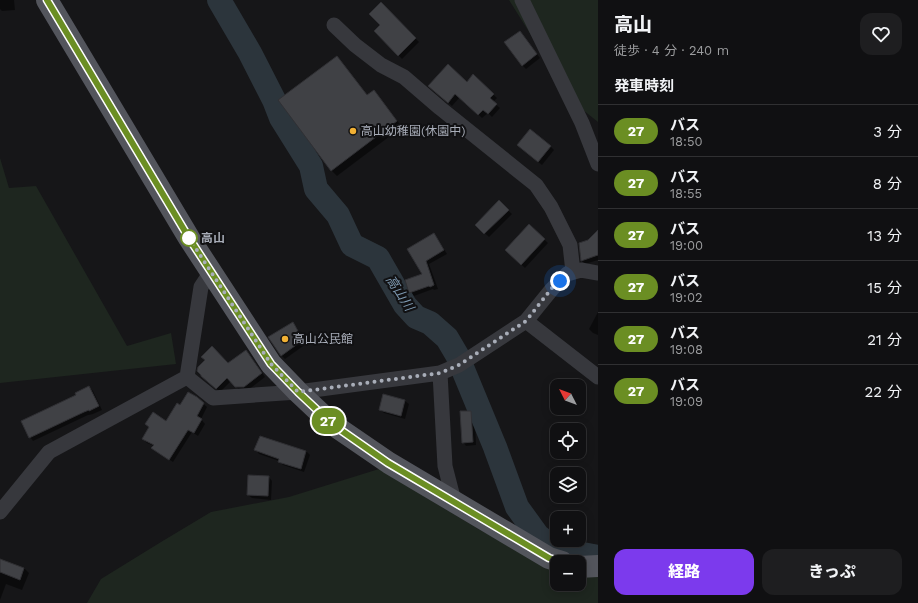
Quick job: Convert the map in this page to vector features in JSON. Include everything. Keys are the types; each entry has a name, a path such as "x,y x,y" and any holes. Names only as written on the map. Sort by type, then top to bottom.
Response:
{"main road":[{"path":"47,0 189,238 271,364 332,424 388,463 550,558"},
{"path":"586,567 598,566"}],"street":[{"path":"522,0 582,123 598,164"},
{"path":"334,24 355,44 381,65 404,77 536,185 552,207 570,245 573,272"},
{"path":"187,377 213,398 298,392 440,373 459,365 526,321 552,288 567,274 581,270 598,273"},
{"path":"187,377 201,287 211,272"},
{"path":"526,321 598,377"},
{"path":"440,373 445,466 454,502"},
{"path":"0,512 49,452 187,377"}],"shaded area":[{"path":"509,0 598,0 598,122 573,102"},
{"path":"0,158 9,188 36,186 127,346 171,333 176,364 0,383"},
{"path":"379,469 480,530 550,565 550,591 586,591 586,577 598,576 598,603 87,603 101,579 211,512 289,497"}],"building":[{"path":"381,2 416,38 398,56 374,31 380,25 369,14"},
{"path":"520,31 537,54 522,66 504,42"},
{"path":"337,56 367,95 374,90 397,121 331,171 278,100"},
{"path":"448,64 467,82 473,74 494,94 490,98 497,104 488,114 483,110 478,115 455,94 448,103 428,86"},
{"path":"530,129 551,146 538,162 517,145"},
{"path":"499,200 509,210 484,234 475,225"},
{"path":"529,224 545,239 521,265 505,250"},
{"path":"598,230 598,255 581,261 579,243 588,240"},
{"path":"434,233 444,250 426,261 434,285 409,293 405,280 422,274 407,249"},
{"name":"高山公民館","path":"293,322 303,340 281,356 268,337"},
{"path":"212,346 228,363 246,350 262,373 244,387 235,387 227,378 216,389 197,371 198,367 205,360 201,357"},
{"path":"89,386 99,406 29,438 21,421 76,395 75,393"},
{"path":"188,392 204,403 197,416 202,419 194,433 188,430 169,460 151,448 154,445 142,439 149,427 145,424 153,412 166,421 177,403 180,405"},
{"path":"383,394 405,400 401,416 379,410"},
{"path":"460,411 471,411 473,442 462,443"},
{"path":"260,436 306,451 301,469 278,462 279,459 254,450"},
{"path":"248,475 269,476 268,496 247,495"},
{"path":"0,559 24,568 20,580 0,572"}],"waterway":[{"name":"高山川","path":"219,0 250,53 274,100 281,118 311,166 316,189 338,215 352,245 378,258 405,305 416,317 430,323 447,338 457,355 495,447 517,507 538,536 556,549 598,557"}],"bus line":[{"name":"27","path":"47,0 189,238 271,364 332,424 354,440 388,463 550,558"}],"place":[{"name":"高山幼稚園(休園中)","path":"353,131"},
{"name":"高山","path":"189,238"},
{"name":"高山公民館","path":"285,339"}],"route":[{"path":"189,238 271,364 298,392 440,373 459,365 526,321 552,288 560,281"}]}
